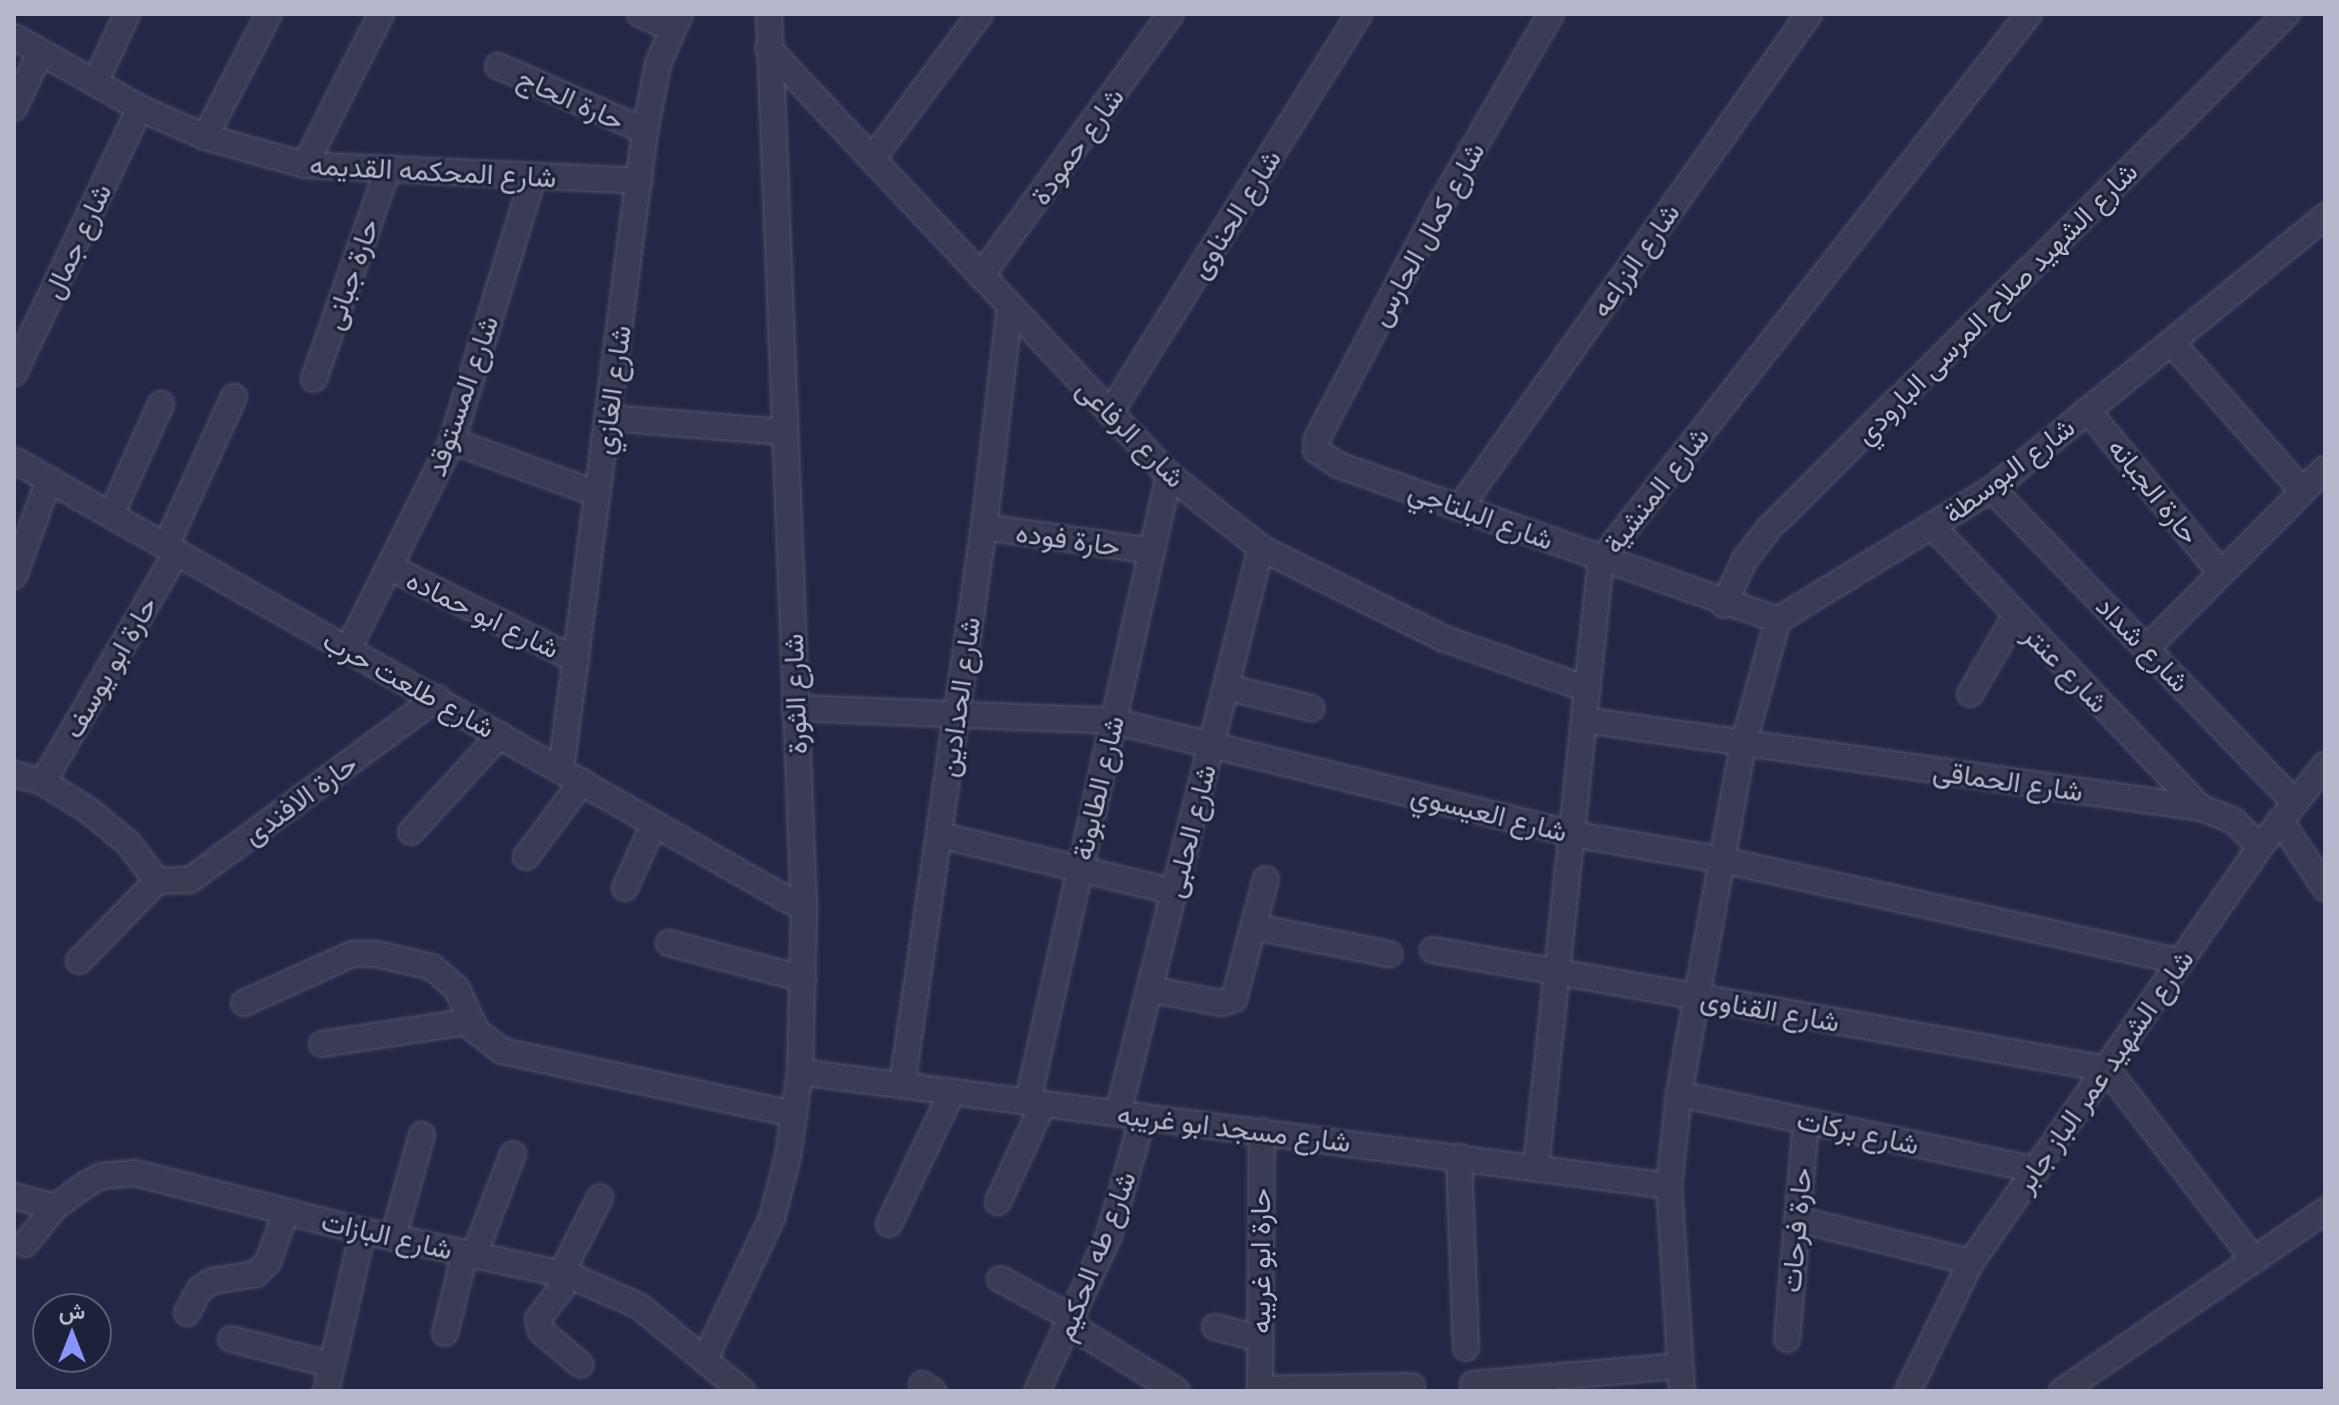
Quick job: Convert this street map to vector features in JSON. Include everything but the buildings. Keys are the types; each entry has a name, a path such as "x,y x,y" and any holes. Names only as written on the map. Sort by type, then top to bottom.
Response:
{"street":[{"path":"95,83 127,14"},
{"path":"205,137 269,14"},
{"path":"305,165 381,14"},
{"path":"640,14 676,21"},
{"name":"شارع الثورة","path":"706,1357 772,1218 800,1072 804,909 769,14"},
{"path":"873,158 980,14"},
{"name":"شارع حمودة","path":"981,276 1171,14"},
{"name":"شارع الحناوى","path":"1110,413 1359,14"},
{"name":"شارع كمال الحارس","path":"1321,457 1317,438 1439,207 1551,14"},
{"name":"شارع الزراعه","path":"1461,506 1809,14"},
{"name":"شارع المنشية","path":"1536,1168 1601,560 2029,14"},
{"name":"شارع الشهيد صلاح المرسى البارودي","path":"1724,605 1744,561 1769,528 2287,14"},
{"name":"شارع الغازي","path":"572,776 576,660 645,131 658,64 676,21"},
{"name":"شارع المحكمه القديمه","path":"14,37 140,108 205,137 305,165 640,181"},
{"name":"شارع الرفاعى","path":"768,48 1169,475 1261,548 1445,639 1587,689"},
{"path":"14,108 40,53"},
{"name":"حارة الحاج","path":"498,66 645,131"},
{"name":"شارع جمال","path":"14,373 140,108"},
{"name":"حارة جبانى","path":"314,379 388,169"},
{"name":"شارع المستوقد","path":"348,649 452,441 533,177"},
{"name":"شارع البوسطة","path":"1778,620 1992,489 2325,216"},
{"name":"شارع الحدادين","path":"902,1085 984,527 1010,307"},
{"path":"2171,342 2303,491"},
{"name":"حارة ابو يوسف","path":"43,782 171,549 234,397"},
{"path":"111,515 161,404"},
{"name":"حارة الجبانه","path":"2087,410 2221,573"},
{"path":"609,418 784,432"},
{"path":"452,441 598,494"},
{"name":"شارع البلتاجي","path":"1321,457 1724,605 1778,620"},
{"name":"شارع طلعت حرب","path":"14,460 804,909"},
{"path":"2147,648 2325,469"},
{"name":"شارع الطابونة","path":"998,1202 1035,1102 1080,869 1169,475"},
{"path":"14,576 49,480"},
{"name":"شارع شداد","path":"1992,489 2147,648 2286,810 2325,888"},
{"name":"حارة فوده","path":"984,527 1152,551"},
{"name":"شارع عنتر","path":"1933,527 2015,617 2201,808"},
{"name":"شارع الحلبى","path":"1118,1113 1261,548"},
{"name":"شارع ابو حماده","path":"389,567 576,660"},
{"path":"1970,694 2015,617"},
{"path":"1682,1391 1669,1186 1679,1094 1743,745 1778,620"},
{"path":"1226,687 1311,708"},
{"name":"حارة الافندى","path":"157,881 190,880 437,698"},
{"name":"شارع العيسوي","path":"795,708 957,712 1113,721 1572,834 1722,860 2179,961"},
{"name":"شارع الحماقى","path":"1584,720 2201,808 2233,820 2260,847"},
{"path":"411,832 500,735"},
{"name":"شارع الشهيد عمر الباز جابر","path":"1908,1391 1971,1262 2286,810 2325,765"},
{"path":"14,774 43,782 128,843 157,881 79,961"},
{"path":"526,857 572,776"},
{"path":"625,888 654,824"},
{"path":"939,835 1175,892"},
{"path":"1149,989 1221,1003 1234,999 1266,879"},
{"path":"1255,927 1389,954"},
{"path":"669,943 803,979"},
{"name":"شارع القناوى","path":"1433,950 2107,1069"},
{"path":"244,1003 296,975 352,954 376,954 432,967 457,989 474,1025 502,1051 794,1114"},
{"path":"322,1044 456,1021 474,1025"},
{"path":"2107,1069 2254,1260"},
{"name":"شارع مسجد ابو غريبه","path":"800,1072 1669,1186"},
{"path":"889,1224 952,1092"},
{"name":"شارع بركات","path":"1679,1094 2037,1170"},
{"name":"شارع طه الحكيم","path":"1037,1391 1073,1322 1130,1174 1143,1117"},
{"name":"حارة فرحات","path":"1787,1339 1806,1121"},
{"name":"حارة ابو غريبه","path":"1260,1390 1262,1131"},
{"path":"393,1238 422,1135"},
{"path":"445,1333 469,1254 513,1154"},
{"path":"1459,1157 1466,1348"},
{"name":"شارع البازات","path":"25,1244 55,1207 101,1176 135,1173 363,1231 566,1275 639,1306 706,1357 742,1391"},
{"path":"14,1196 55,1207"},
{"path":"581,1365 538,1325 542,1307 566,1275 600,1197"},
{"path":"2062,1391 2325,1211"},
{"path":"187,1313 200,1289 212,1281 256,1274 268,1262 286,1212"},
{"path":"1797,1219 1971,1262"},
{"path":"326,1391 363,1231"},
{"path":"1000,1279 1073,1322 1177,1391"},
{"path":"1215,1327 1260,1339"},
{"path":"231,1339 332,1365"},
{"path":"1473,1384 1680,1366"},
{"path":"1260,1390 1412,1386"}]}
